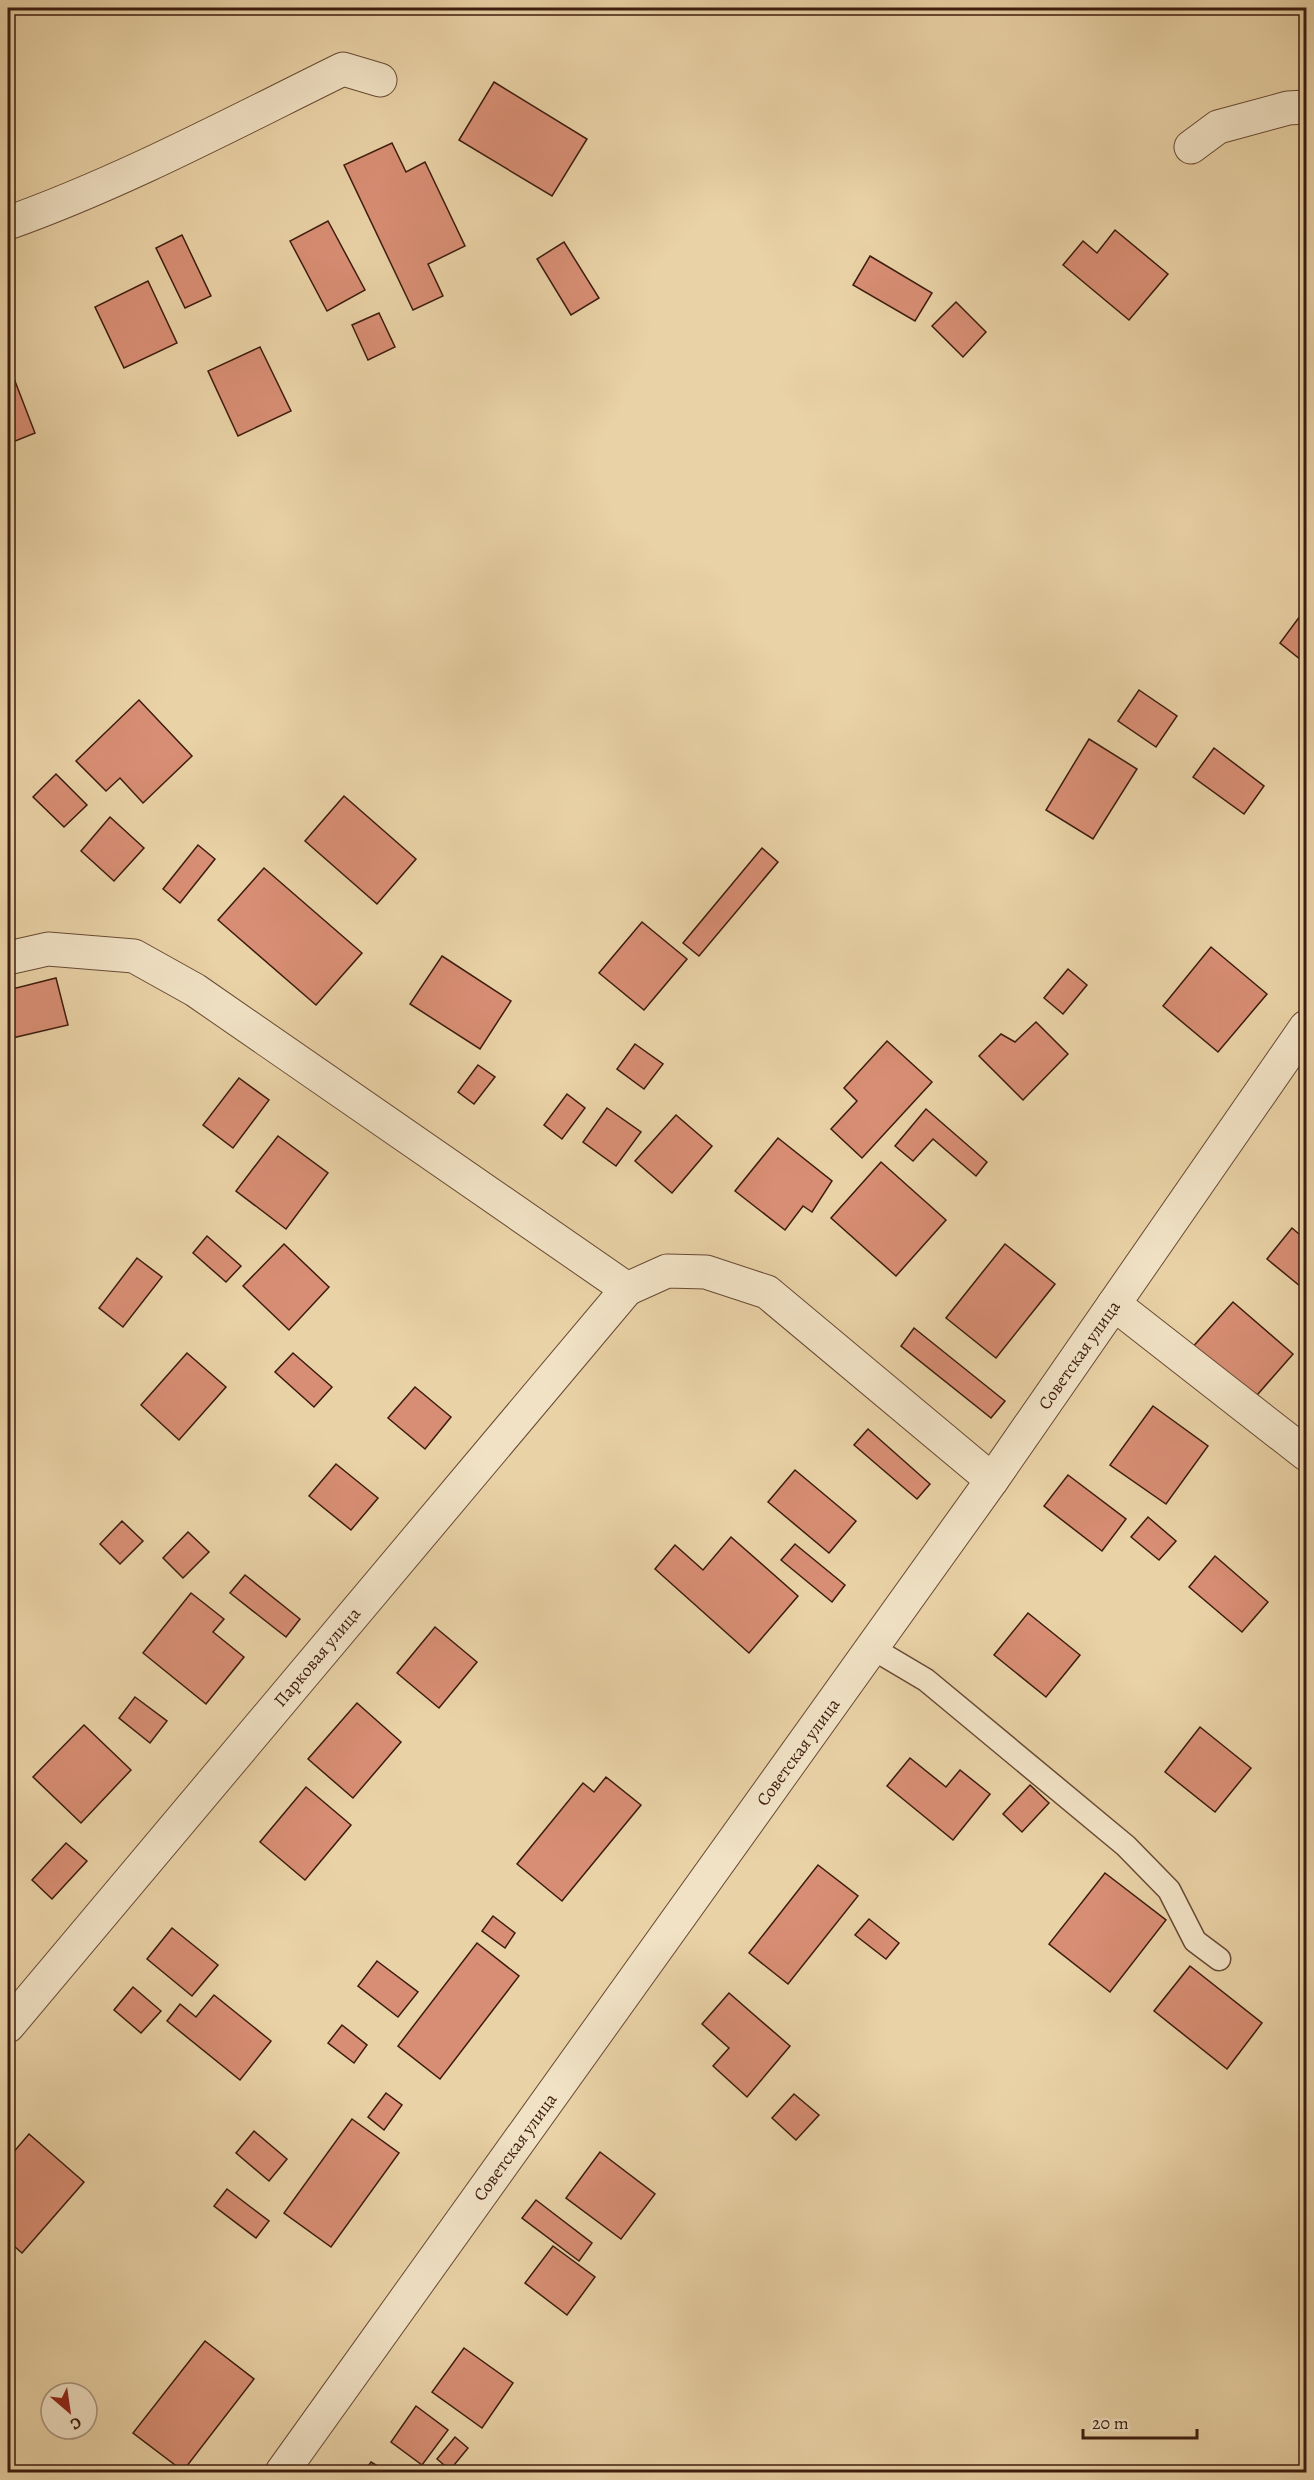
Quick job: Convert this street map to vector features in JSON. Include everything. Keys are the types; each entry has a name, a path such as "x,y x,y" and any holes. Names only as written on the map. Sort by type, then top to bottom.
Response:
{"street":[{"path":"8,223 49,208 174,152 344,69 380,80"},
{"path":"1191,147 1218,128 1288,108 1306,107"},
{"path":"8,958 48,949 134,956 195,990 627,1289 667,1271 706,1272 767,1292 992,1480"},
{"name":"Советская улица","path":"282,2472 992,1480 1306,1026"},
{"name":"Парковая улица","path":"8,2026 627,1289"},
{"path":"1114,1304 1306,1454"}],"lane":[{"path":"872,1648 926,1680 1126,1846 1169,1890 1195,1941 1218,1959"}],"building":[{"path":"494,82 587,139 552,196 459,140"},
{"path":"392,143 406,172 425,162 465,246 428,264 443,296 413,310 344,165"},
{"path":"328,221 365,290 327,311 290,241"},
{"path":"1115,230 1168,274 1129,320 1063,265 1083,241 1097,253"},
{"path":"182,235 211,296 185,308 156,248"},
{"path":"564,242 599,298 571,315 537,259"},
{"path":"870,256 932,293 915,321 853,285"},
{"path":"148,281 177,343 124,368 95,307"},
{"path":"956,302 986,332 963,357 932,326"},
{"path":"379,313 395,347 368,360 352,325"},
{"path":"260,347 291,411 238,436 208,371"},
{"path":"8,363 35,433 8,444"},
{"path":"1306,608 1306,664 1280,643"},
{"path":"1139,690 1177,716 1156,747 1118,721"},
{"path":"139,700 192,756 143,803 120,778 106,791 76,761"},
{"path":"1089,739 1137,769 1093,839 1046,810"},
{"path":"1214,748 1264,786 1244,814 1193,777"},
{"path":"56,774 87,805 64,827 33,797"},
{"path":"344,796 416,859 377,904 305,841"},
{"path":"110,817 144,848 114,881 81,851"},
{"path":"198,845 215,859 180,903 163,889"},
{"path":"762,848 778,862 699,956 683,943"},
{"path":"264,868 362,953 316,1005 218,920"},
{"path":"642,922 687,959 644,1010 599,973"},
{"path":"1211,947 1267,994 1218,1052 1163,1006"},
{"path":"442,956 511,1001 480,1049 410,1004"},
{"path":"1068,969 1087,985 1063,1014 1044,998"},
{"path":"56,978 68,1025 8,1039 8,990"},
{"path":"1036,1022 1068,1054 1023,1100 979,1056 1001,1034 1015,1042"},
{"path":"887,1041 932,1082 862,1158 831,1129 857,1101 844,1088"},
{"path":"635,1044 663,1064 644,1089 617,1069"},
{"path":"478,1065 495,1077 474,1104 458,1092"},
{"path":"239,1078 269,1100 233,1148 203,1125"},
{"path":"567,1094 585,1108 562,1139 544,1125"},
{"path":"607,1108 641,1132 616,1166 583,1142"},
{"path":"926,1109 987,1162 976,1176 933,1139 913,1161 895,1146"},
{"path":"676,1115 712,1146 672,1193 635,1161"},
{"path":"278,1136 328,1173 286,1229 236,1191"},
{"path":"778,1138 832,1181 812,1212 803,1206 785,1230 735,1191"},
{"path":"881,1162 946,1220 896,1276 831,1218"},
{"path":"1292,1228 1306,1240 1306,1291 1267,1259"},
{"path":"207,1236 241,1266 226,1282 193,1253"},
{"path":"284,1244 329,1287 289,1330 243,1286"},
{"path":"1005,1244 1055,1284 996,1358 946,1318"},
{"path":"137,1258 162,1277 123,1327 99,1308"},
{"path":"1233,1302 1293,1354 1251,1402 1190,1350"},
{"path":"914,1328 1005,1401 991,1418 901,1346"},
{"path":"187,1353 226,1387 179,1440 141,1405"},
{"path":"293,1353 332,1387 314,1407 275,1372"},
{"path":"415,1387 451,1417 425,1449 388,1418"},
{"path":"1153,1406 1208,1446 1166,1504 1110,1465"},
{"path":"868,1429 930,1484 917,1499 854,1445"},
{"path":"336,1464 378,1498 351,1530 309,1496"},
{"path":"795,1470 856,1521 829,1553 768,1502"},
{"path":"1068,1475 1126,1519 1102,1551 1044,1506"},
{"path":"1148,1517 1176,1541 1159,1560 1131,1537"},
{"path":"122,1521 143,1541 120,1564 100,1544"},
{"path":"188,1532 209,1552 183,1578 163,1558"},
{"path":"731,1537 798,1596 749,1653 655,1569 675,1545 703,1570"},
{"path":"795,1544 845,1585 832,1602 781,1560"},
{"path":"1215,1556 1268,1602 1242,1632 1189,1587"},
{"path":"245,1575 300,1619 286,1637 230,1593"},
{"path":"191,1593 224,1619 213,1632 244,1657 206,1704 143,1653"},
{"path":"1028,1613 1080,1655 1046,1697 994,1655"},
{"path":"435,1627 477,1662 439,1708 397,1673"},
{"path":"135,1697 167,1721 150,1743 119,1718"},
{"path":"357,1703 401,1742 353,1798 308,1759"},
{"path":"84,1725 131,1770 81,1823 33,1777"},
{"path":"1200,1727 1251,1768 1215,1812 1165,1772"},
{"path":"910,1758 946,1787 960,1770 990,1794 953,1840 887,1786"},
{"path":"606,1777 641,1805 562,1901 517,1864 583,1783 594,1792"},
{"path":"1030,1785 1049,1803 1022,1832 1003,1814"},
{"path":"306,1787 351,1825 305,1880 260,1842"},
{"path":"66,1843 87,1861 52,1899 32,1880"},
{"path":"818,1865 858,1896 788,1984 749,1953"},
{"path":"1105,1873 1166,1920 1110,1992 1049,1944"},
{"path":"493,1916 515,1933 505,1948 482,1931"},
{"path":"869,1919 899,1943 886,1959 855,1935"},
{"path":"172,1928 218,1965 192,1996 147,1959"},
{"path":"477,1943 519,1976 440,2079 398,2046"},
{"path":"377,1961 418,1992 398,2017 358,1986"},
{"path":"1190,1966 1262,2023 1227,2069 1154,2011"},
{"path":"133,1987 161,2011 141,2033 114,2010"},
{"path":"729,1993 790,2046 747,2097 713,2066 729,2048 702,2024"},
{"path":"214,1995 271,2041 240,2080 167,2021 180,2004 196,2017"},
{"path":"342,2025 367,2045 354,2063 328,2043"},
{"path":"386,2093 402,2105 384,2130 368,2117"},
{"path":"794,2094 819,2115 796,2140 772,2118"},
{"path":"352,2119 399,2153 331,2247 284,2213"},
{"path":"254,2131 287,2159 269,2181 236,2153"},
{"path":"29,2134 84,2182 22,2253 8,2241 8,2150 12,2154"},
{"path":"600,2152 655,2194 621,2239 566,2198"},
{"path":"227,2189 269,2221 256,2238 214,2206"},
{"path":"536,2200 592,2243 579,2261 522,2218"},
{"path":"553,2246 595,2277 567,2315 525,2283"},
{"path":"205,2341 254,2379 183,2471 133,2433"},
{"path":"464,2348 513,2383 482,2428 432,2392"},
{"path":"416,2406 448,2430 422,2465 391,2442"},
{"path":"455,2437 468,2448 450,2470 437,2459"},
{"path":"371,2462 387,2472 364,2472"},
{"path":"138,2467 146,2472 134,2472"}]}
